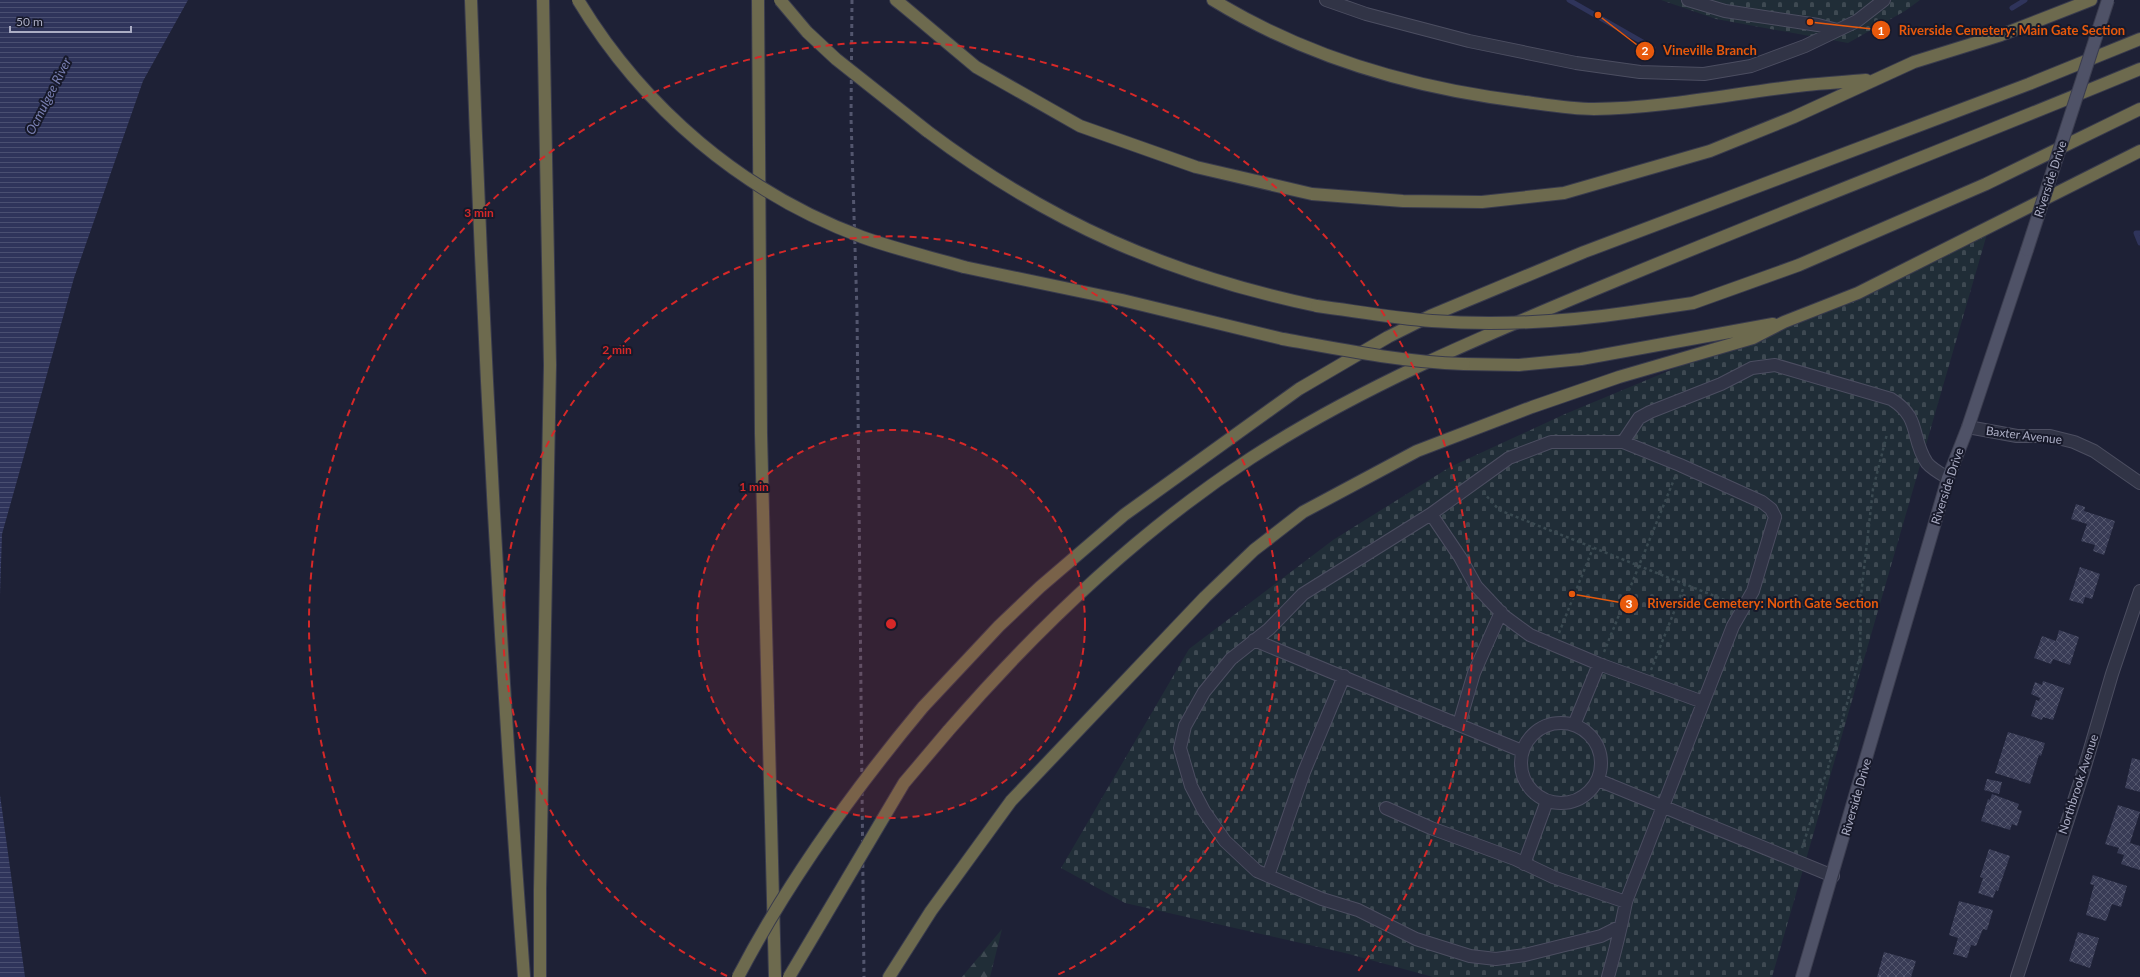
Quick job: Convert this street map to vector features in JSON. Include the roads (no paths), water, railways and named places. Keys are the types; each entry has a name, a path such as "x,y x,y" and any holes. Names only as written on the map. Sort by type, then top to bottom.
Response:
{"highway":[{"path":"471,0 479,249 487,408 506,727 524,977"},
{"path":"540,977 540,890 550,365 543,0"},
{"path":"578,0 599,33 641,86 684,130 737,172 791,205 829,223 895,248 964,267 1122,300 1283,339 1360,354 1464,364 1519,365 1581,359 1784,322"},
{"path":"758,0 762,434 775,977"},
{"path":"780,0 807,32 836,59 927,132 1001,183 1056,215 1146,257 1223,283 1317,306 1396,318 1467,323 1546,322 1693,303 1798,265 1986,184 2140,109"},
{"path":"896,0 976,66 1080,126 1196,167 1312,194 1403,201 1482,202 1564,193 1710,150 1794,117 1914,62 2001,35 2091,0"},
{"path":"1213,0 1286,38 1348,63 1425,85 1503,100 1593,109 1716,98 1806,85 1874,80"},
{"path":"738,977 778,906 810,856 864,780 923,707 1005,620 1081,550 1124,515 1299,389 1388,337 1430,316 1591,249 2007,93 2140,39"},
{"path":"789,977 904,783 948,731 1027,643 1074,597 1151,530 1203,491 1251,458 1351,399 1458,348 1805,203 2140,69"},
{"path":"889,977 931,911 1011,800 1205,597 1254,550 1303,512 1361,479 1424,448 1611,380 1753,338 1784,322 1858,293 2140,151"}],"main road":[{"name":"Riverside Drive","path":"1802,977 1833,876 1948,478 1968,427 2108,0"}],"street":[{"path":"1326,0 1373,16 1469,41 1576,63 1640,72 1704,74 1751,66 1805,46 1857,21 1882,0"},
{"path":"1688,0 1725,11 1818,25 1837,30"},
{"path":"1623,442 1638,418 1721,384 1752,368 1774,365 1891,399 1903,407 1912,419 1922,453 1928,464 1948,478"},
{"name":"Baxter Avenue","path":"1968,427 2016,436 2050,436 2074,442 2094,451 2140,484"},
{"path":"1608,977 1621,926 1626,902 1732,626 1753,591 1760,572 1775,517 1771,509 1762,502 1680,465 1623,442 1551,442 1509,458 1432,514 1303,594 1269,629 1231,659 1204,692 1185,726 1180,748 1191,786 1204,811 1225,841 1257,871 1322,899 1358,910 1416,940 1450,951 1496,959 1525,955 1601,936 1621,926"},
{"path":"1432,514 1460,557 1476,586 1501,612 1530,635 1599,664 1703,702"},
{"name":"Northbrook Avenue","path":"2017,977 2083,773 2112,674 2140,591"},
{"path":"1459,724 1474,673 1501,612"},
{"path":"1254,640 1522,751"},
{"path":"1574,725 1599,664"},
{"path":"1268,876 1304,772 1344,676"},
{"path":"1562,722 1574,725 1586,731 1595,741 1600,754 1601,767 1598,780 1591,790 1582,798 1565,803 1547,801 1536,795 1528,786 1522,775 1520,763 1522,751 1528,739 1537,730 1548,724 1562,722"},
{"path":"1598,780 1833,876"},
{"path":"1524,864 1547,801"},
{"path":"1386,808 1431,828 1524,864 1553,877 1626,902"}],"water":[{"name":"Ocmulgee River","path":"0,0 188,0 143,81 74,278 2,534 0,595"},
{"path":"0,795 25,977 0,977"}],"waterway":[{"path":"1569,0 1653,48"},
{"path":"2012,8 2025,0"},
{"path":"2140,233 2136,233 2140,243"}],"railway":[{"path":"852,0 851,118 857,312 864,977"}],"place":[{"name":"Vineville Branch","path":"1598,15"},
{"name":"Riverside Cemetery: Main Gate Section","path":"1810,22"},
{"name":"Riverside Cemetery: North Gate Section","path":"1572,594"}]}
